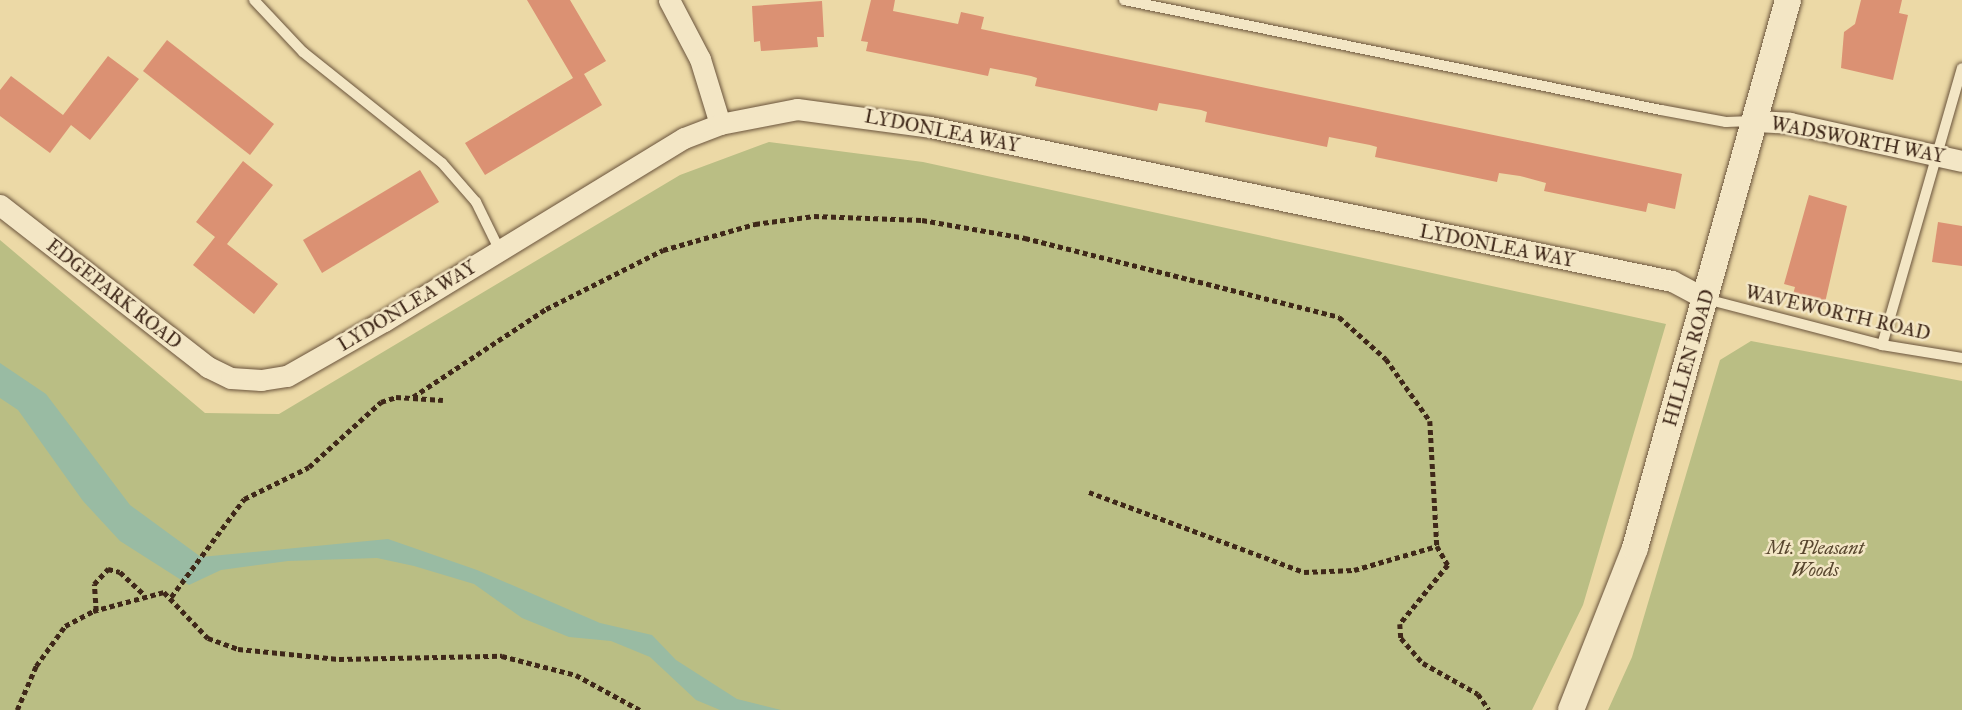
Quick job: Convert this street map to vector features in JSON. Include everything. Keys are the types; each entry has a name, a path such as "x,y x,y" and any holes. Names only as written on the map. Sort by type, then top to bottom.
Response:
{"street":[{"path":"669,0 700,59 720,124"},
{"name":"HILLEN ROAD","path":"1571,710 1635,548 1788,0"},
{"name":"LYDONLEA WAY","path":"231,378 287,376 500,251 684,138 720,124 797,109 930,127 1672,281 1706,299"},
{"name":"WADSWORTH WAY","path":"1755,121 1790,123 1962,161"},
{"name":"EDGEPARK ROAD","path":"0,205 197,359 231,378"}],"lane":[{"path":"254,0 303,52 442,163 476,202 500,251"},
{"path":"1124,0 1713,120 1755,121"},
{"path":"1882,345 1939,157 1962,68"},
{"name":"WAVEWORTH ROAD","path":"1706,299 1882,345 1962,358"}],"path":[{"path":"413,397 546,309 663,250 755,224 814,216 922,220 1025,238 1339,317 1386,359 1430,421 1437,546 1448,565 1400,624 1401,638 1423,663 1478,694 1489,710"},
{"path":"172,597 244,499 309,467 342,431 381,402 413,397 443,400"},
{"path":"1089,492 1304,572 1354,570 1437,546"},
{"path":"96,611 94,584 108,569 120,572 145,595"},
{"path":"17,710 55,637 96,611 145,595 164,592 172,597 208,638 238,649 352,659 502,656 576,675 640,710"}],"green space":[{"path":"769,142 923,162 1666,324 1583,605 1532,710 0,710 0,240 205,413 279,414 680,175"},
{"name":"Mt. Pleasant Woods","path":"1751,341 1962,381 1962,710 1608,710 1632,657 1720,360"}],"shaded area":[{"path":"0,363 46,394 130,505 201,557 388,539 477,570 600,623 652,635 676,660 737,699 781,710 720,710 696,700 650,657 611,641 569,637 522,618 474,584 377,558 288,561 221,570 189,585 120,541 83,501 18,410 0,398"}],"building":[{"path":"527,0 570,0 606,61 584,74 602,105 485,175 465,143 573,78"},
{"path":"871,0 895,0 893,11 958,24 961,12 984,17 981,29 1682,174 1675,209 1648,203 1646,212 1544,191 1546,183 1520,176 1499,173 1497,182 1375,157 1377,147 1370,145 1329,137 1327,147 1205,122 1207,112 1201,110 1159,103 1157,111 1035,86 1037,78 1031,76 990,68 988,76 866,51 868,42 861,41"},
{"path":"1861,0 1902,0 1899,13 1908,15 1893,80 1841,68 1844,32 1855,24"},
{"path":"822,1 824,37 817,37 818,47 761,51 760,41 754,42 752,6"},
{"path":"167,40 274,124 250,155 143,71"},
{"path":"108,56 139,79 90,140 71,125 50,153 0,116 0,90 11,76 63,115"},
{"path":"243,161 273,185 227,244 278,284 254,314 193,265 215,237 196,222"},
{"path":"420,170 439,202 322,273 303,240"},
{"path":"1809,195 1847,206 1824,307 1792,298 1795,287 1784,284"},
{"path":"1938,222 1962,226 1962,266 1932,262"}]}
